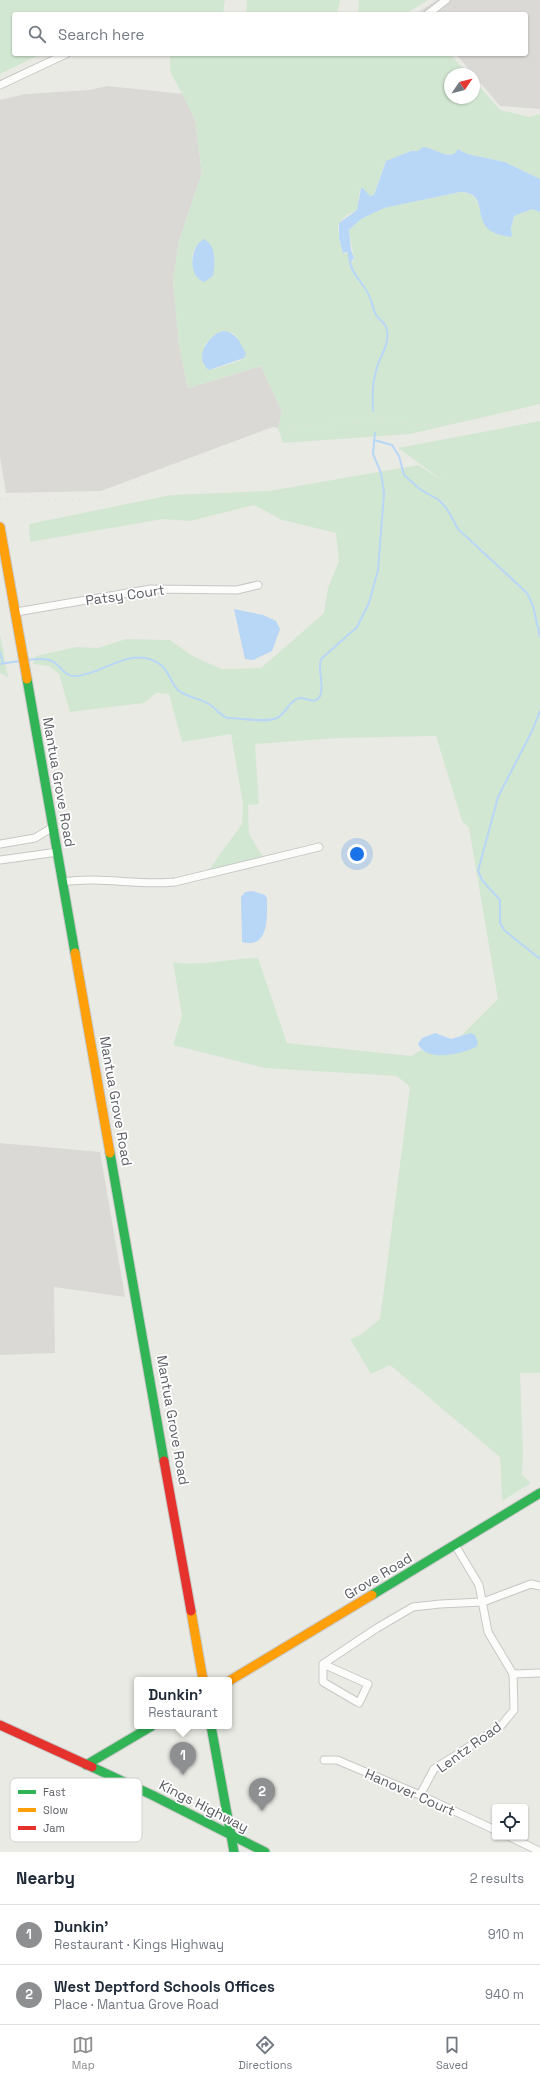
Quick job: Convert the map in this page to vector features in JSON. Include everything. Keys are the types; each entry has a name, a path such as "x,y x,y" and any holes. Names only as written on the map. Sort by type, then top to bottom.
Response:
{"main road":[{"name":"Mantua Grove Road","path":"0,528 202,1677"},
{"name":"Grove Road","path":"232,1679 540,1493"},
{"name":"Kings Highway","path":"0,1725 115,1778"},
{"path":"86,1765 147,1729"},
{"path":"212,1729 234,1852"},
{"name":"Kings Highway","path":"142,1790 265,1852"}],"street":[{"path":"431,12 446,0"},
{"path":"0,85 62,56"},
{"name":"Patsy Court","path":"16,612 151,589 237,590 258,585"},
{"path":"0,844 35,838 53,827"},
{"path":"63,882 78,880 158,884 319,847"},
{"path":"0,860 58,852"},
{"name":"Lentz Road","path":"420,1795 434,1770 500,1727 514,1710 513,1674 488,1632 479,1585 455,1545"},
{"path":"323,1664 377,1628 414,1607 483,1602 531,1584 540,1586"},
{"path":"323,1664 368,1684 359,1703 323,1682 323,1664"},
{"path":"513,1674 540,1673"},
{"name":"Hanover Court","path":"324,1760 337,1760 420,1795 492,1829"},
{"path":"516,1840 537,1851 540,1841"}],"shaded area":[{"path":"437,0 540,0 540,109 500,106 480,82 480,68 468,68 458,56 528,56 528,12 420,11"},
{"path":"107,86 184,94 195,119 202,173 179,241 173,280 179,345 188,388 261,366 282,412 278,428 273,427 101,491 6,493 0,457 0,100 25,94 89,90"},
{"path":"0,1143 100,1152 125,1297 54,1287 55,1353 0,1355"}],"green space":[{"path":"0,0 225,0 223,12 12,12 12,56 37,56 0,74"},
{"path":"247,0 340,0 337,12 246,12"},
{"path":"359,0 428,0 408,12 358,12"},
{"path":"170,56 452,56 463,68 444,68 444,104 480,104 480,87 500,110 530,117 540,114 540,179 505,162 466,154 459,149 451,155 447,155 423,147 418,151 411,151 385,162 374,195 370,196 363,188 360,189 357,210 347,215 338,224 339,239 344,253 345,254 348,252 348,259 352,262 354,259 349,230 361,219 384,208 460,192 470,194 476,199 484,222 489,229 498,234 512,237 511,228 514,216 532,209 540,212 540,404 410,434 283,443 278,428 282,412 261,366 188,388 179,345 173,280 179,241 202,173 195,119 170,71","holes":["207,241 215,256 201,281 193,266 192,258 194,250","223,331 233,333 237,337 242,360 214,369 205,344 213,336"]},
{"path":"540,421 540,1373 520,1373 523,1450 522,1475 531,1483 502,1501 500,1457 390,1365 371,1374 350,1339 362,1334 380,1319 410,1087 397,1076 265,1068 173,1045 182,1016 173,962 205,963 258,958 287,1043 411,1056 421,1050 435,1055 456,1053 471,1033 460,1037 498,999 469,828 462,821 436,736 338,738 255,744 259,804 248,805 249,834 263,857 208,871 242,824 243,804 231,734 182,742 169,694 156,693 144,703 70,712 59,674 49,666 33,664 36,656 76,647 98,648 126,639 170,640 191,655 221,669 261,668 324,613 328,588 339,561 336,533 282,520 254,505 190,521 163,519 30,542 29,524 171,495 269,491 418,465 442,480 398,448"},
{"path":"0,634 8,677 0,673"}],"water":[{"path":"423,147 447,155 455,153 458,149 467,154 505,162 540,179 540,212 532,209 514,216 511,228 512,237 497,234 488,228 483,221 476,199 471,194 460,192 384,208 361,219 349,230 351,250 354,258 350,263 348,252 343,253 339,238 339,223 357,210 361,188 363,188 370,196 374,195 386,161 411,151 418,151"},
{"path":"204,239 211,246 213,251 214,266 213,276 204,282 195,274 192,261 196,248"},
{"path":"223,331 232,333 240,342 246,353 244,358 209,370 204,365 202,353 212,337"},
{"path":"234,609 263,615 276,621 280,629 272,651 253,660 245,659"},
{"path":"252,891 265,895 267,898 267,913 265,929 262,936 258,941 251,943 242,942 241,897 245,892"},
{"path":"435,1033 451,1039 471,1033 475,1035 478,1043 476,1047 462,1052 445,1055 436,1055 422,1050 418,1044 422,1038"}],"waterway":[{"path":"350,261 350,265 369,295 376,315 385,325 388,335 384,351 377,366 374,381 372,396 373,411"},
{"path":"26,660 49,660 58,665 67,674 77,676 88,674 130,658 140,657 151,659 164,668 178,690 185,695 205,702 223,716 228,718 260,720 277,718 293,701 297,699 300,698 313,701 318,699 322,688 320,668 321,659 357,627 369,603 378,570 384,493 381,473 373,454 375,433"},
{"path":"374,440 392,445 399,456 404,475 421,490 439,500 447,509 458,529 527,593 533,606 540,637"},
{"path":"0,652 3,663"},
{"path":"0,664 19,661"},
{"path":"540,711 532,731 498,797 478,871 482,880 500,900 500,923 504,930 540,959"}],"railway":[{"path":"0,499 73,500 117,495 261,439 308,425 378,421 435,426 540,410"}],"traffic: fast":[{"path":"27,679 75,953"},
{"path":"110,1153 164,1461"},
{"path":"372,1595 540,1493"},
{"path":"86,1765 147,1729"},
{"path":"212,1729 234,1852"},
{"path":"92,1767 116,1778"},
{"path":"142,1790 265,1852"}],"traffic: slow":[{"path":"0,527 27,679"},
{"path":"75,953 110,1153"},
{"path":"232,1679 372,1595"},
{"path":"191,1611 202,1677"}],"traffic: jam":[{"path":"164,1461 191,1611"},
{"path":"0,1725 92,1767"}],"place":[{"name":"Dunkin'","path":"183,1775"},
{"name":"West Deptford Schools Offices","path":"262,1811"}]}
